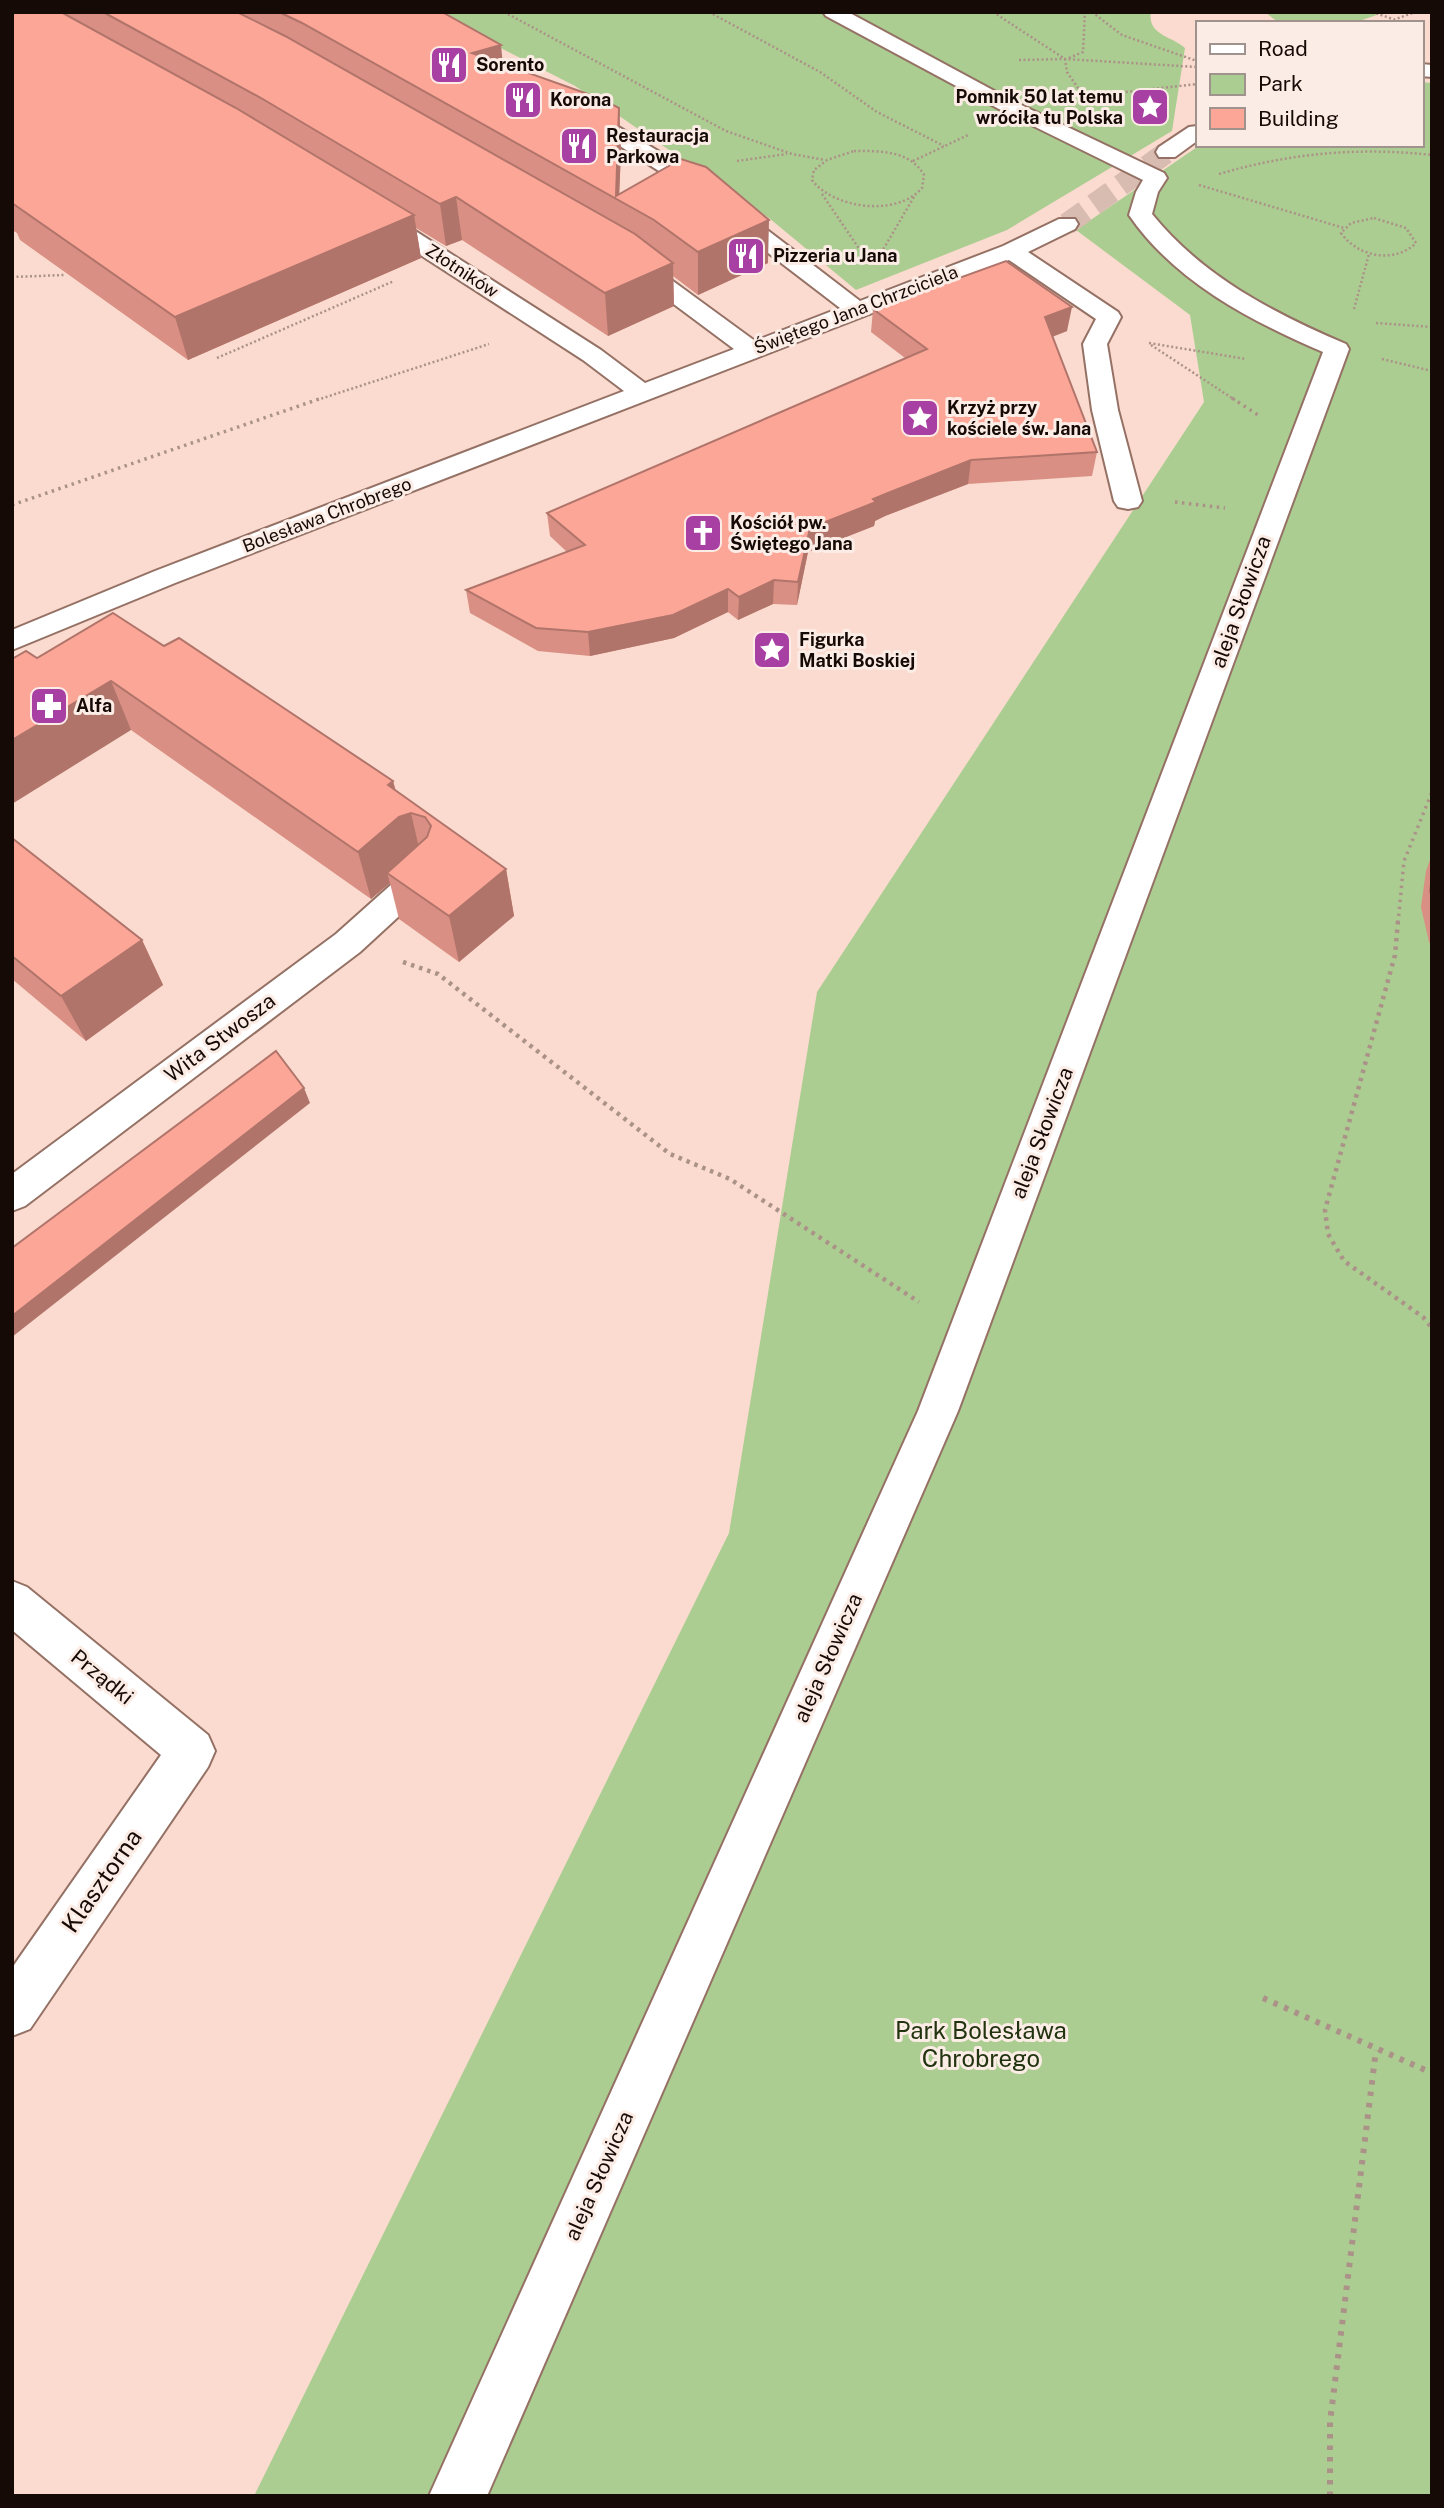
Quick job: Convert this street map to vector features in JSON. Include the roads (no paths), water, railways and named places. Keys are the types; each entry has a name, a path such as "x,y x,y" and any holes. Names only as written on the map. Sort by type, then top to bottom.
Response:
{"street":[{"path":"833,12 939,71 1162,165 1196,133"},
{"path":"552,95 681,175 857,310"},
{"name":"aleja Słowicza","path":"458,2496 938,1411 1337,349 1290,330 1234,296 1185,262 1154,235 1140,215 1147,192 1162,165"},
{"name":"Złotników","path":"358,205 592,355 642,393"},
{"name":"Świętego Jana Chrzciciela","path":"642,393 1011,251 1067,224"},
{"path":"612,250 646,270 751,350"},
{"path":"1011,251 1109,317 1095,344 1105,410 1128,500"},
{"name":"Bolesława Chrobrego","path":"25,635 642,393"},
{"path":"12,609 25,635"},
{"name":"Wita Stwosza","path":"12,1195 348,943 422,875"},
{"name":"Prządki","path":"12,1602 192,1751"},
{"name":"Klasztorna","path":"12,2011 192,1751"}],"tunnel":[{"path":"1067,224 1167,152"}],"place":[{"name":"Sorento","path":"449,65"},
{"name":"Korona","path":"523,100"},
{"name":"Pomnik 50 lat temu wróciła tu Polska","path":"1150,107"},
{"name":"Restauracja Parkowa","path":"579,146"},
{"name":"Pizzeria u Jana","path":"746,256"},
{"name":"Krzyż przy kościele św. Jana","path":"920,418"},
{"name":"Kościół pw. Świętego Jana","path":"703,533"},
{"name":"Figurka Matki Boskiej","path":"772,650"},
{"name":"Alfa","path":"49,706"}],"park label":[{"name":"Park Bolesława Chrobrego","path":"981,2045"}]}
